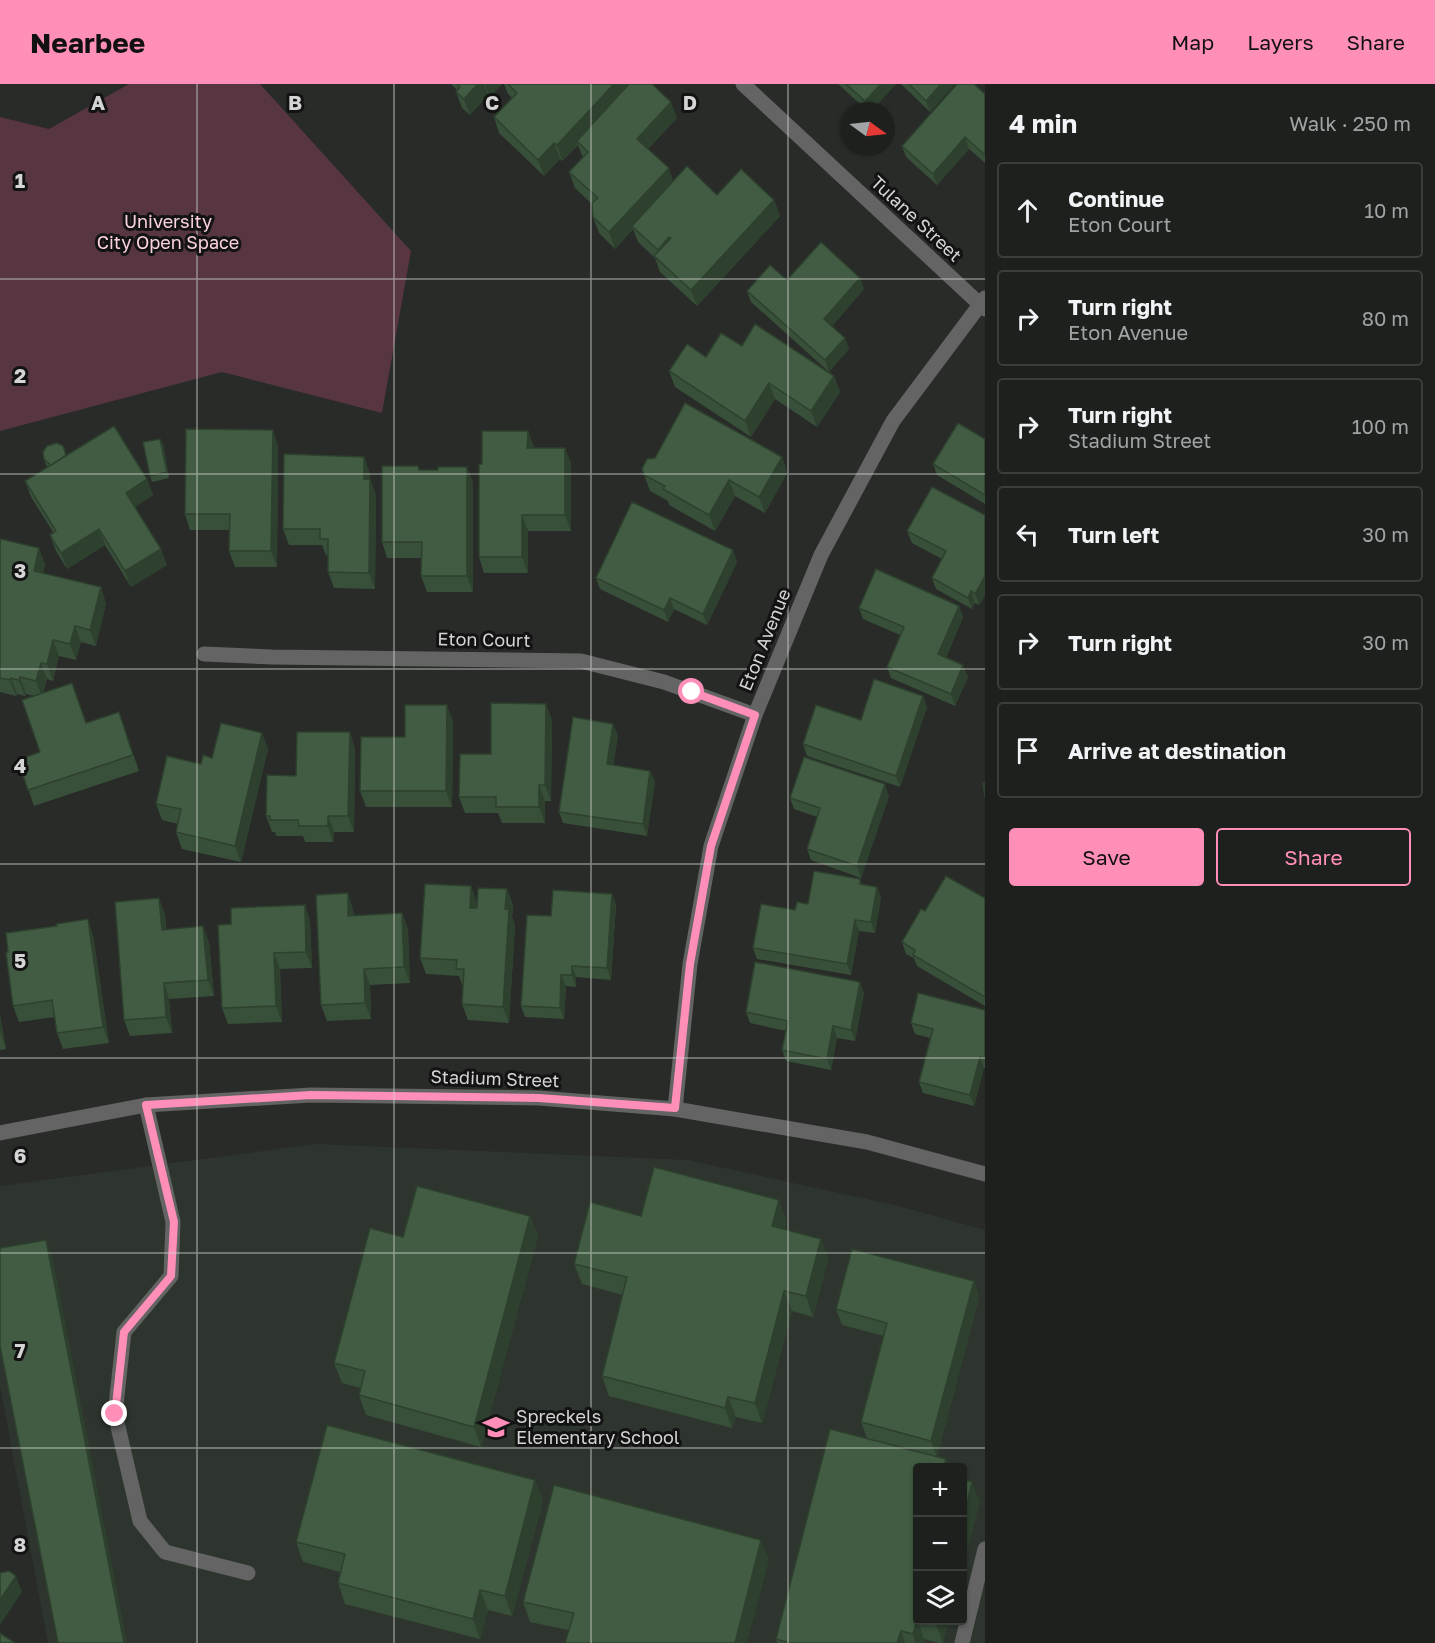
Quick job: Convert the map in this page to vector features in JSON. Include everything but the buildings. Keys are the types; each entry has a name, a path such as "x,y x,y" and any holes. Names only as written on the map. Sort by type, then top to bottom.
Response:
{"street":[{"name":"Tulane Street","path":"742,84 983,304"},
{"name":"Eton Avenue","path":"675,1108 690,964 711,846 755,715 821,555 893,421 983,304"},
{"name":"Eton Court","path":"204,654 581,661 664,682 755,715"},
{"name":"Stadium Street","path":"0,1133 146,1105 311,1095 539,1098 675,1108 867,1142 985,1174"},
{"path":"146,1105 174,1222 171,1276 124,1332 115,1414 140,1521 165,1552 248,1573"},
{"path":"962,1643 985,1549"}],"shaded area":[{"name":"Spreckels Elementary School","path":"317,1144 688,1160 899,1206 985,1230 985,1643 48,1643 0,1386 0,1186"}],"green space":[{"name":"University City Open Space","path":"129,84 260,84 411,251 382,413 222,372 0,431 0,117 49,129"}],"place":[{"name":"Spreckels Elementary School","path":"496,1427"}],"route":[{"path":"115,1414 124,1332 171,1276 174,1222 146,1105 311,1095 539,1098 675,1108 690,964 711,846 755,715 692,692"}]}
